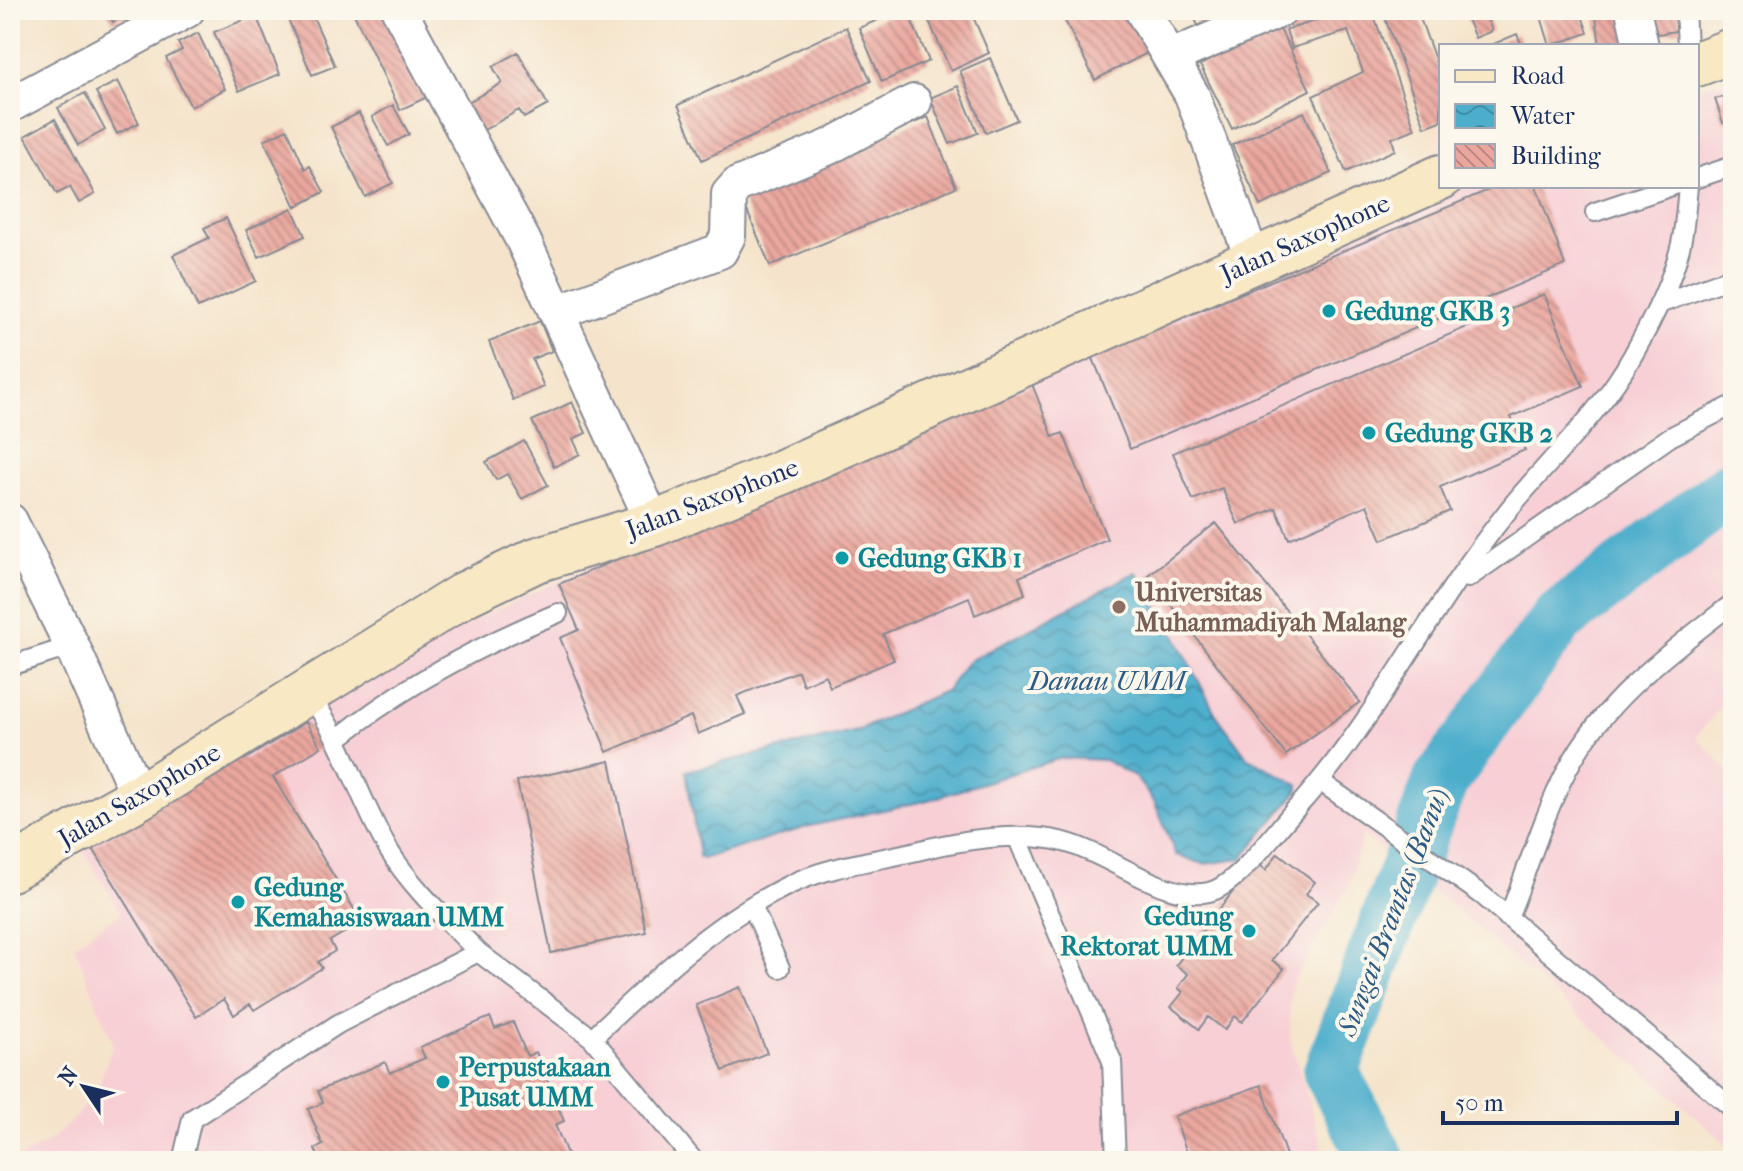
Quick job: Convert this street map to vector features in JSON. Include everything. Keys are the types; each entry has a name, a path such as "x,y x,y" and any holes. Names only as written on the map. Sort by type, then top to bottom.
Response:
{"main road":[{"path":"1699,63 1733,50"},
{"name":"Jalan Saxophone","path":"10,869 139,797 309,694 465,594 536,560 654,524 795,467 1439,178"}],"street":[{"path":"10,105 187,10"},
{"path":"399,10 474,144 558,312 654,524"},
{"path":"1142,10 1192,95 1253,260"},
{"path":"1171,57 1280,10"},
{"path":"1633,10 1641,44"},
{"path":"558,312 720,251 728,236 729,194 737,185 829,147 914,102"},
{"path":"10,521 25,564 53,606 139,797"}],"lane":[{"path":"1685,10 1687,44"},
{"path":"1699,177 1733,166"},
{"path":"1595,212 1666,188"},
{"path":"592,1038 709,936 790,885 834,870 966,839 1059,840 1084,848 1172,889 1192,894 1214,892 1232,878 1321,782 1505,514 1595,412 1632,357 1659,304 1680,248 1688,188"},
{"path":"1659,304 1733,277"},
{"path":"1456,587 1658,445 1733,405"},
{"path":"1508,918 1565,774 1596,726 1645,670 1733,603"},
{"path":"337,739 366,716 483,644 558,613"},
{"path":"10,666 72,646"},
{"path":"309,694 337,739 389,850 427,898 478,952 592,1038 694,1161"},
{"path":"1321,782 1482,895 1733,1109"},
{"path":"1018,839 1112,1061 1116,1161"},
{"path":"753,908 780,968"},
{"path":"182,1161 192,1119 338,1024 478,952"}],"shaded area":[{"name":"Universitas Muhammadiyah Malang","path":"1733,80 1733,692 1696,736 1733,776 1733,1149 1459,912 1363,835 1349,885 1293,982 1290,995 1290,1039 1327,1161 15,1161 53,1139 76,1117 100,1082 113,1044 74,945 121,913 79,844 460,626 1052,361 1458,188 1699,188 1699,88"}],"water":[{"name":"Danau UMM","path":"1136,572 1173,631 1215,713 1247,757 1299,785 1299,790 1241,859 1204,864 1176,855 1155,803 1136,778 1105,760 1061,758 929,800 810,826 702,859 699,857 686,771 857,731 947,690 967,662"}],"building":[{"path":"106,10 145,10 126,21 123,16 113,22"},
{"path":"284,10 310,10 335,66 312,75"},
{"path":"352,10 384,10 427,97 400,110"},
{"path":"907,10 929,61 882,82 859,28"},
{"path":"924,10 970,10 989,53 951,71"},
{"path":"1071,10 1135,10 1155,49 1095,80 1062,15"},
{"path":"1191,10 1258,10 1203,37"},
{"path":"1350,10 1364,10 1367,19 1374,16 1415,129 1392,138 1395,150 1346,172 1313,96 1363,72 1348,31 1292,48 1286,30"},
{"path":"1382,10 1417,10 1439,70 1439,122 1425,127"},
{"path":"1463,10 1484,10 1492,31 1475,38"},
{"path":"1539,10 1580,10 1588,33 1549,44"},
{"path":"1595,10 1628,10 1635,44 1600,44"},
{"path":"1642,10 1679,10 1682,30 1646,36"},
{"path":"256,15 280,74 239,91 214,32"},
{"path":"1278,25 1310,90 1232,129 1200,65"},
{"path":"846,27 871,81 702,160 678,105"},
{"path":"198,33 225,89 191,107 166,58 182,50 178,43"},
{"path":"1517,34 1521,44 1494,44"},
{"path":"518,52 548,105 524,118 519,110 477,134 461,106 502,83 493,67"},
{"path":"990,58 1017,120 986,133 960,71"},
{"path":"118,81 139,123 117,134 96,92"},
{"path":"958,86 978,133 950,144 930,98"},
{"path":"85,93 105,130 78,145 58,108"},
{"path":"1733,94 1733,120 1723,123 1715,99"},
{"path":"393,105 409,134 388,146 372,117"},
{"path":"1304,112 1331,173 1260,206 1232,145"},
{"path":"359,113 393,183 365,197 331,127"},
{"path":"928,117 956,187 770,266 741,196"},
{"path":"55,119 95,194 79,203 70,187 57,194 25,136"},
{"path":"287,129 305,169 310,166 324,192 296,207 264,140"},
{"name":"Gedung GKB 3","path":"1493,188 1537,188 1565,265 1130,449 1092,356"},
{"path":"292,208 305,236 259,257 246,230"},
{"path":"226,218 256,281 198,308 173,255 209,238 204,228"},
{"name":"Gedung GKB 2","path":"1544,294 1583,386 1511,417 1525,450 1440,487 1450,511 1382,540 1367,505 1289,539 1276,508 1238,524 1222,488 1193,500 1173,453"},
{"path":"540,321 552,351 532,359 544,387 513,400 489,342"},
{"name":"Gedung GKB 1","path":"1032,384 1053,437 1063,433 1107,539 1019,577 1025,594 975,615 969,597 883,634 894,660 830,687 825,675 803,685 798,671 737,696 745,714 698,734 691,716 607,752 560,638 579,630 559,584"},
{"path":"572,402 586,433 573,439 580,454 554,467 532,421"},
{"path":"524,441 548,485 522,499 507,474 496,480 486,462"},
{"path":"1216,523 1360,702 1286,755 1148,575"},
{"name":"Gedung Kemahasiswaan UMM","path":"306,722 321,747 273,777 362,922 330,941 335,951 318,962 322,968 254,1010 250,1004 234,1015 224,999 196,1017 92,847 240,755 244,760"},
{"path":"610,761 646,932 551,953 517,781"},
{"name":"Gedung Rektorat UMM","path":"1278,853 1315,882 1306,894 1318,902 1272,960 1284,969 1242,1022 1235,1016 1225,1030 1208,1017 1199,1029 1171,1007 1183,992 1178,988 1188,974 1176,965 1256,862 1266,870"},
{"path":"740,987 767,1053 723,1071 696,1005"},
{"name":"Perpustakaan Pusat UMM","path":"490,1017 495,1029 513,1022 527,1056 536,1052 564,1121 555,1125 570,1161 320,1161 315,1149 323,1145 308,1109 323,1103 318,1091 385,1062 390,1073 425,1058 420,1047"},
{"path":"1261,1085 1288,1161 1190,1161 1174,1116"}],"waterway":[{"name":"Sungai Brantas (Banu)","path":"1378,1161 1331,1072 1441,780 1558,619 1733,487"}],"place":[{"name":"Gedung GKB 3","path":"1329,311"},
{"name":"Gedung GKB 2","path":"1369,433"},
{"name":"Gedung GKB 1","path":"842,558"},
{"name":"Universitas Muhammadiyah Malang","path":"1119,607"},
{"name":"Gedung Kemahasiswaan UMM","path":"238,902"},
{"name":"Gedung Rektorat UMM","path":"1249,931"},
{"name":"Perpustakaan Pusat UMM","path":"443,1082"}]}
